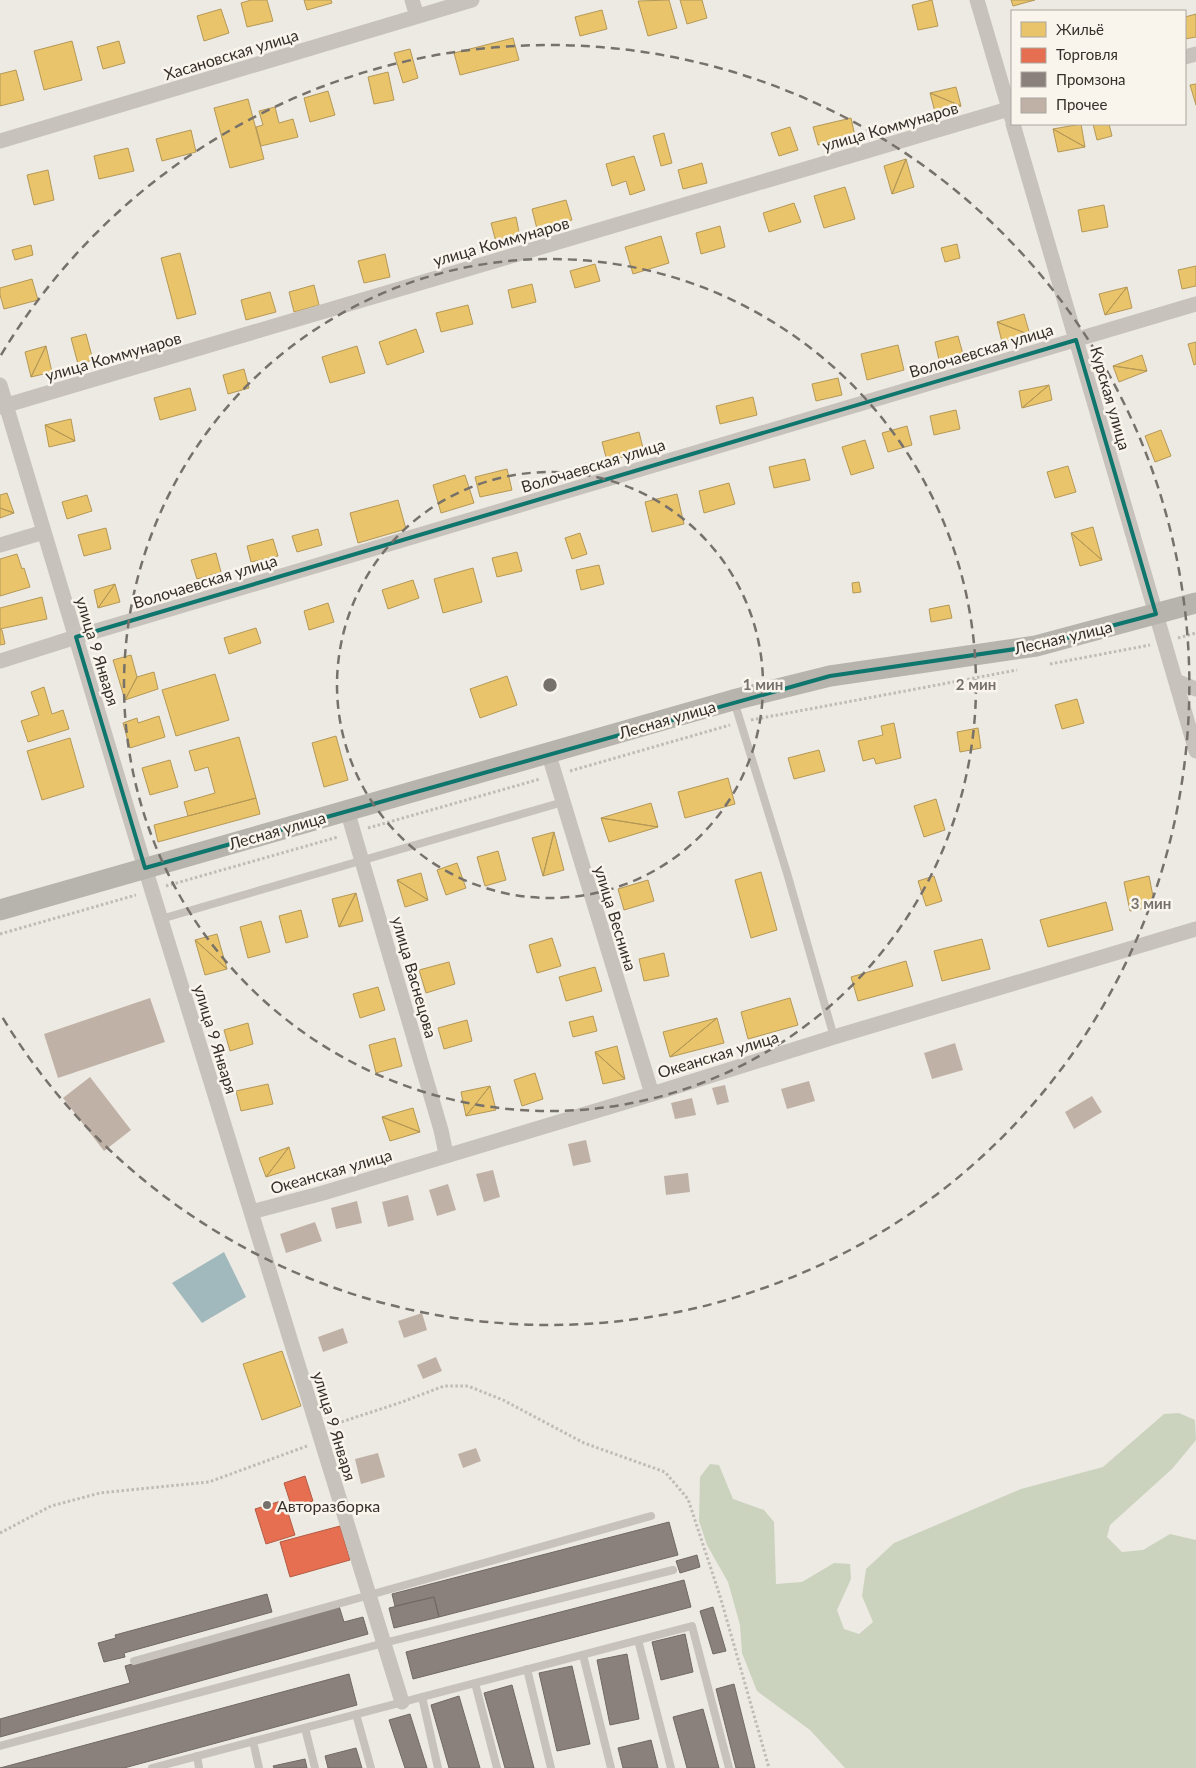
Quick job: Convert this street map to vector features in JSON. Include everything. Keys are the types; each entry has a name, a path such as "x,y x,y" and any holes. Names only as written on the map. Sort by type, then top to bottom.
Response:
{"street":[{"path":"412,0 417,16"},
{"name":"Хасановская улица","path":"0,141 472,0"},
{"path":"977,0 1011,112"},
{"name":"улица Коммунаров","path":"3,406 1011,112"},
{"name":"Курская улица","path":"1013,125 1196,751"},
{"name":"Волочаевская улица","path":"0,661 1196,304"},
{"name":"улица 9 Января","path":"0,385 3,406 44,532 145,868 402,1702"},
{"path":"0,545 44,532"},
{"name":"Лесная улица","path":"0,910 734,700 830,676 1036,646 1196,603"},
{"path":"1176,681 1196,689"},
{"name":"улица Веснина","path":"548,752 652,1094"},
{"name":"улица Васнецова","path":"347,810 441,1130 446,1154"},
{"name":"Океанская улица","path":"251,1212 323,1193 446,1154 652,1094 834,1037 1196,929"}],"lane":[{"path":"734,700 790,882 834,1037"},
{"path":"161,919 563,802"},
{"path":"134,1660 651,1516"},
{"path":"0,1746 384,1643 673,1570"},
{"path":"152,1768 692,1626 729,1768"},
{"path":"638,1640 670,1768"},
{"path":"583,1655 612,1768"},
{"path":"527,1669 551,1768"},
{"path":"475,1683 496,1768"},
{"path":"422,1697 438,1768"},
{"path":"356,1714 372,1768"},
{"path":"305,1728 315,1768"},
{"path":"253,1741 259,1768"},
{"path":"197,1756 199,1768"}],"path":[{"path":"1040,666 1164,642 1196,633"},
{"path":"0,934 741,722 1021,669"},
{"path":"0,1533 50,1506 100,1493 209,1482 320,1435 349,1418 402,1402 444,1386 468,1386 503,1400 584,1443 665,1472 688,1498 720,1596 770,1768"}],"highlighted area":[{"path":"1076,340 1156,614 1036,646 830,676 145,868 76,637"}],"green space":[{"path":"1179,1413 1195,1420 1196,1440 1172,1469 1110,1525 1107,1537 1122,1552 1143,1550 1170,1534 1196,1540 1196,1768 845,1768 810,1730 757,1691 742,1653 740,1625 728,1582 707,1545 699,1521 700,1477 710,1464 719,1465 733,1499 764,1510 774,1522 776,1584 802,1582 834,1563 850,1564 851,1579 837,1610 844,1629 859,1634 873,1622 862,1596 866,1569 894,1543 1021,1489 1103,1467 1164,1414"}],"water":[{"path":"224,1252 246,1297 202,1323 172,1283"}],"building: Жильё":[{"path":"251,0 267,0 273,21 247,27 241,3"},
{"path":"304,0 331,0 332,3 307,10"},
{"path":"669,0 677,28 648,36 638,1"},
{"path":"680,0 702,0 707,18 687,24"},
{"path":"932,0 938,26 918,30 912,5"},
{"path":"1011,0 1035,0 1013,6"},
{"path":"221,9 229,33 204,41 197,16"},
{"path":"602,10 607,29 580,36 575,17"},
{"path":"1196,14 1196,37 1186,39 1186,17"},
{"path":"513,38 519,60 460,75 454,53"},
{"path":"72,41 82,80 44,90 34,51"},
{"path":"119,41 125,63 103,69 97,47"},
{"path":"410,49 418,78 403,83 394,53"},
{"path":"16,70 24,100 0,106 0,74"},
{"path":"388,72 394,100 374,104 368,77"},
{"path":"1196,84 1196,105 1190,85"},
{"path":"956,87 961,106 930,93"},
{"path":"328,91 335,115 310,122 304,98"},
{"path":"930,93 961,106 935,112"},
{"path":"248,99 264,159 230,168 214,108"},
{"path":"275,107 279,123 293,119 298,137 261,146 256,127 263,125 259,111"},
{"path":"851,118 855,136 818,145 813,127"},
{"path":"1081,125 1085,147 1053,129"},
{"path":"1093,125 1109,125 1112,136 1097,140"},
{"path":"790,127 798,150 779,156 771,133"},
{"path":"1053,129 1085,147 1058,152"},
{"path":"191,130 196,152 162,161 156,139"},
{"path":"664,133 672,163 661,166 653,136"},
{"path":"128,148 134,171 99,179 94,156"},
{"path":"634,156 645,190 630,195 626,181 612,186 606,164"},
{"path":"906,159 892,194 884,166"},
{"path":"906,159 914,187 892,194"},
{"path":"702,163 707,183 683,189 678,170"},
{"path":"48,170 54,200 34,205 27,175"},
{"path":"845,187 855,219 824,228 814,196"},
{"path":"566,200 572,220 537,229 532,209"},
{"path":"794,203 801,222 769,232 763,213"},
{"path":"1104,205 1108,227 1082,232 1078,210"},
{"path":"516,217 520,237 496,242 491,223"},
{"path":"720,226 725,247 701,254 696,233"},
{"path":"661,236 669,263 633,274 625,247"},
{"path":"957,244 960,258 945,262 941,248"},
{"path":"31,245 33,255 15,260 12,250"},
{"path":"180,253 196,314 177,319 161,258"},
{"path":"385,254 390,277 364,283 358,261"},
{"path":"595,264 600,281 575,288 570,271"},
{"path":"1196,266 1196,286 1182,289 1178,270"},
{"path":"32,279 38,300 4,309 0,288"},
{"path":"532,284 536,302 512,308 508,290"},
{"path":"314,285 319,305 294,312 289,292"},
{"path":"1127,287 1132,308 1105,315"},
{"path":"1127,287 1105,315 1099,294"},
{"path":"270,292 276,312 246,320 241,300"},
{"path":"468,305 473,324 441,332 436,313"},
{"path":"1024,314 1030,335 997,322"},
{"path":"997,322 1030,335 1002,342"},
{"path":"416,329 424,352 387,365 379,342"},
{"path":"86,334 93,360 78,364 71,338"},
{"path":"958,336 963,354 939,360 935,342"},
{"path":"1196,342 1196,364 1194,365 1188,344"},
{"path":"898,345 904,370 867,380 861,354"},
{"path":"46,346 52,372 31,377"},
{"path":"46,346 31,377 25,352"},
{"path":"357,346 365,373 330,383 322,357"},
{"path":"1142,355 1147,371 1113,366"},
{"path":"1113,366 1147,371 1119,382"},
{"path":"244,369 249,388 228,394 223,375"},
{"path":"838,378 842,395 816,401 812,384"},
{"path":"1049,385 1022,408 1019,391"},
{"path":"1049,385 1052,400 1022,408"},
{"path":"190,388 196,410 160,420 154,398"},
{"path":"753,397 757,415 720,424 716,406"},
{"path":"956,410 960,429 934,435 930,416"},
{"path":"71,419 75,441 45,425"},
{"path":"45,425 75,441 49,447"},
{"path":"907,426 912,445 888,452 882,433"},
{"path":"1161,430 1171,456 1155,462 1145,436"},
{"path":"639,432 644,452 607,461 602,442"},
{"path":"865,440 874,468 851,475 842,447"},
{"path":"805,459 810,480 774,488 769,467"},
{"path":"1068,466 1076,492 1055,498 1047,472"},
{"path":"507,469 512,490 480,497 475,477"},
{"path":"465,475 474,503 441,513 433,485"},
{"path":"729,483 735,504 704,513 699,491"},
{"path":"7,493 14,513 0,508 0,495"},
{"path":"677,494 684,524 652,532 645,502"},
{"path":"87,495 92,511 67,519 62,502"},
{"path":"398,500 406,529 358,543 350,513"},
{"path":"0,508 14,513 0,518"},
{"path":"1093,527 1102,560 1071,533"},
{"path":"106,528 111,549 84,556 78,535"},
{"path":"318,529 322,545 297,552 292,536"},
{"path":"580,533 587,554 572,559 565,538"},
{"path":"1071,533 1102,560 1080,566"},
{"path":"273,539 278,556 251,562 247,546"},
{"path":"517,552 522,571 497,577 492,558"},
{"path":"216,553 221,572 197,579 191,560"},
{"path":"17,554 30,587 0,596 0,559"},
{"path":"599,565 604,584 581,590 576,570"},
{"path":"473,568 482,602 443,613 434,579"},
{"path":"413,580 419,598 388,609 382,590"},
{"path":"859,582 861,592 853,593 852,583"},
{"path":"115,584 120,602 98,608"},
{"path":"115,584 98,608 94,590"},
{"path":"42,597 47,619 0,629 0,608"},
{"path":"328,603 334,622 309,630 304,611"},
{"path":"949,605 952,618 931,622 929,609"},
{"path":"256,628 261,643 229,654 224,638"},
{"path":"0,629 2,630 5,644 0,645"},
{"path":"131,655 137,677 125,700 113,660"},
{"path":"154,672 158,689 125,700 137,677"},
{"path":"215,674 229,720 176,736 162,690"},
{"path":"507,676 517,705 480,718 470,689"},
{"path":"44,687 52,714 63,710 69,729 28,742 21,721 39,715 31,692"},
{"path":"1077,699 1084,723 1062,729 1055,705"},
{"path":"159,716 165,737 130,748 123,723 137,718 138,723"},
{"path":"894,723 901,758 876,764 874,758 863,761 858,741 883,735 881,726"},
{"path":"978,728 981,748 960,752 957,732"},
{"path":"336,736 348,780 324,787 312,743"},
{"path":"239,737 256,798 188,816 184,802 215,793 208,767 195,771 189,751"},
{"path":"70,738 84,787 42,800 27,751"},
{"path":"819,750 825,771 794,779 788,758"},
{"path":"170,760 178,787 150,795 142,768"},
{"path":"728,778 735,804 685,818 678,792"},
{"path":"256,798 260,814 158,842 154,825"},
{"path":"936,799 945,830 924,837 914,806"},
{"path":"651,803 658,827 601,818"},
{"path":"601,818 658,827 609,842"},
{"path":"554,832 564,870 543,876"},
{"path":"554,832 543,876 532,838"},
{"path":"498,851 506,880 485,886 477,857"},
{"path":"457,863 466,888 446,895 437,870"},
{"path":"761,872 777,930 751,938 735,880"},
{"path":"421,873 428,900 397,880"},
{"path":"934,876 942,901 926,906 918,881"},
{"path":"1149,876 1155,906 1130,911 1124,882"},
{"path":"397,880 428,900 405,907"},
{"path":"648,880 654,901 624,910 618,889"},
{"path":"356,893 339,927 332,899"},
{"path":"356,893 363,921 339,927"},
{"path":"1106,902 1113,930 1048,947 1040,920"},
{"path":"301,910 308,937 286,943 279,916"},
{"path":"261,921 270,952 248,958 240,927"},
{"path":"217,934 227,969 195,940"},
{"path":"552,938 561,966 537,973 529,945"},
{"path":"982,939 990,969 942,981 934,951"},
{"path":"195,940 227,969 205,975"},
{"path":"664,953 669,976 644,981 639,959"},
{"path":"906,961 913,986 858,1001 851,977"},
{"path":"449,962 455,984 426,993 419,970"},
{"path":"595,967 602,991 566,1001 559,977"},
{"path":"378,987 385,1010 360,1018 353,994"},
{"path":"790,998 798,1025 748,1039 741,1012"},
{"path":"593,1016 597,1031 573,1037 569,1022"},
{"path":"717,1018 670,1057 663,1032"},
{"path":"717,1018 724,1043 670,1057"},
{"path":"467,1020 472,1041 444,1049 438,1028"},
{"path":"248,1023 253,1044 230,1051 224,1030"},
{"path":"395,1038 402,1066 376,1073 369,1045"},
{"path":"617,1046 625,1079 595,1052"},
{"path":"595,1052 625,1079 603,1084"},
{"path":"535,1073 543,1099 522,1106 514,1080"},
{"path":"268,1084 273,1104 241,1111 236,1091"},
{"path":"490,1086 466,1116 461,1092"},
{"path":"490,1086 496,1110 466,1116"},
{"path":"413,1108 420,1132 382,1117"},
{"path":"382,1117 420,1132 390,1141"},
{"path":"289,1147 266,1177 259,1158"},
{"path":"289,1147 295,1168 266,1177"},
{"path":"282,1351 301,1406 262,1420 243,1364"}],"building: Торговля":[{"path":"305,1476 313,1501 292,1508 284,1483"},
{"path":"284,1500 295,1535 266,1544 255,1509"},
{"path":"340,1526 350,1560 290,1577 280,1542"}],"building: Промзона":[{"path":"669,1522 678,1555 439,1617 434,1597 395,1606 392,1594"},
{"path":"697,1555 700,1567 680,1573 676,1561"},
{"path":"684,1580 691,1607 413,1679 406,1652"},
{"path":"267,1594 272,1612 124,1653 125,1657 104,1662 98,1643 116,1638 115,1635"},
{"path":"434,1597 439,1617 394,1628 389,1608"},
{"path":"339,1606 344,1622 363,1617 368,1634 0,1737 0,1719 130,1683 125,1666"},
{"path":"713,1607 726,1651 713,1654 700,1611"},
{"path":"685,1634 693,1672 661,1680 652,1642"},
{"path":"627,1654 639,1719 610,1725 597,1660"},
{"path":"572,1666 590,1744 557,1751 539,1673"},
{"path":"349,1674 357,1705 124,1768 0,1768"},
{"path":"734,1684 755,1768 736,1768 716,1689"},
{"path":"512,1685 534,1768 505,1768 484,1693"},
{"path":"459,1696 480,1768 449,1768 431,1705"},
{"path":"703,1709 719,1768 687,1768 673,1717"},
{"path":"410,1714 427,1768 405,1768 389,1720"},
{"path":"651,1740 658,1768 623,1768 618,1748"},
{"path":"356,1748 362,1768 328,1768 325,1756"},
{"path":"305,1759 307,1768 274,1768 273,1766"}],"building: Прочее":[{"path":"150,998 165,1042 58,1078 44,1034"},
{"path":"955,1043 963,1070 932,1079 924,1053"},
{"path":"90,1077 131,1130 104,1151 63,1098"},
{"path":"809,1081 815,1101 787,1109 781,1089"},
{"path":"725,1085 729,1102 717,1105 712,1088"},
{"path":"1092,1096 1102,1112 1074,1129 1065,1112"},
{"path":"692,1098 696,1115 675,1119 671,1103"},
{"path":"586,1140 591,1162 573,1166 568,1144"},
{"path":"493,1170 500,1197 484,1202 476,1174"},
{"path":"688,1173 690,1192 666,1195 664,1176"},
{"path":"448,1184 456,1210 437,1216 429,1190"},
{"path":"408,1195 414,1220 388,1227 382,1202"},
{"path":"357,1201 362,1223 336,1229 331,1208"},
{"path":"315,1222 322,1241 286,1253 280,1234"},
{"path":"422,1313 427,1330 404,1338 398,1321"},
{"path":"343,1328 348,1343 323,1352 318,1337"},
{"path":"436,1357 442,1371 423,1379 417,1365"},
{"path":"476,1448 481,1461 463,1468 458,1454"},
{"path":"378,1453 385,1477 361,1484 355,1459"}],"place":[{"name":"Авторазборка","path":"267,1505"}]}
